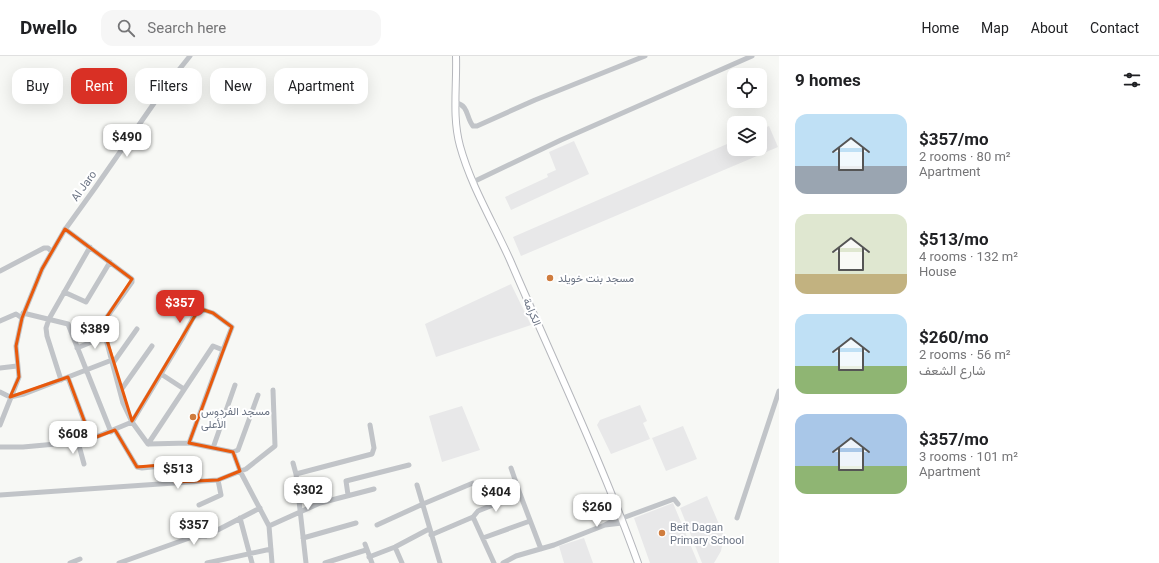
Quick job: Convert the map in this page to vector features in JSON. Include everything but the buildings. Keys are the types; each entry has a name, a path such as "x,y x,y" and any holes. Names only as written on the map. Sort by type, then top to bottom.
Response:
{"main road":[{"name":"الكرامة","path":"456,56 456,103 460,145 473,182 501,240 581,422 638,563"}],"street":[{"name":"Al Jaro","path":"0,425 19,377 16,346 22,315 51,251 166,86 190,56"},
{"path":"456,103 462,104 466,110 470,123 477,126 535,100 645,56"},
{"path":"473,182 561,140 752,56"},
{"path":"65,229 132,279 132,282 102,324 121,390 123,403 132,422 148,444"},
{"path":"60,380 46,328 49,319 90,247"},
{"path":"0,271 44,248 48,248 51,251"},
{"path":"64,292 86,302 110,262"},
{"path":"0,446 23,447 78,442 113,431 132,422 193,318 196,314 204,310 213,313 232,327 189,443"},
{"path":"0,320 16,314 49,319 68,324 86,370 113,431 135,465 142,468 171,465 174,470 175,482"},
{"path":"0,392 10,397 68,378 113,361 137,330"},
{"path":"78,348 106,336"},
{"path":"121,390 152,346"},
{"path":"148,444 213,346 223,350"},
{"path":"0,368 17,366"},
{"path":"161,374 184,389"},
{"path":"68,378 90,439"},
{"path":"213,448 235,385"},
{"path":"0,495 218,480 246,468 275,446 273,390"},
{"path":"737,518 779,391"},
{"path":"148,444 189,443 233,452 238,450 258,395"},
{"path":"296,474 372,454 374,448 370,425"},
{"path":"78,442 84,464"},
{"path":"233,452 240,471 269,526 272,563"},
{"path":"293,463 296,474 306,563"},
{"path":"348,495 346,482 409,465"},
{"path":"511,468 541,549"},
{"path":"200,505 221,495 218,480"},
{"path":"377,525 422,504 473,483"},
{"path":"417,484 440,563"},
{"path":"269,526 299,511 320,503 374,489"},
{"path":"431,535 473,517 478,511 520,494"},
{"path":"503,563 516,556 541,549 674,500 678,504"},
{"path":"119,563 195,536 206,536 260,508"},
{"path":"473,517 494,563"},
{"path":"240,518 252,563"},
{"path":"483,538 530,521"},
{"path":"303,538 356,523"},
{"path":"369,557 395,547 429,529"},
{"path":"325,563 366,547 372,563"},
{"path":"395,547 402,563"},
{"path":"207,563 271,549"},
{"path":"516,556 517,563"},
{"path":"70,563 80,559"}],"highlighted area":[{"path":"65,229 132,279 102,324 132,421 196,314 204,310 213,313 232,327 189,443 233,452 240,471 218,480 175,482 174,464 137,467 115,430 91,439 68,377 10,397 19,377 16,346 22,318 42,269"}],"shaded area":[{"path":"769,126 778,147 767,152 767,127"},
{"path":"574,141 589,174 511,210 505,197 548,177 547,174 556,170 549,152"},
{"path":"727,144 727,156 757,156 521,256 513,237"},
{"path":"511,284 531,325 436,357 425,324"},
{"path":"640,405 647,421 643,423 650,439 611,454 597,425 600,420"},
{"path":"462,406 480,450 442,462 429,416"},
{"path":"683,426 697,459 666,471 652,438"},
{"path":"707,496 724,536 721,551 714,563 702,563 680,508"},
{"name":"Beit Dagan Primary School","path":"673,503 698,563 650,563 634,518"},
{"path":"584,538 593,563 564,563 559,546"}],"place":[{"name":"مسجد بنت خويلد","path":"550,278"},
{"name":"مسجد الفردوس الأعلى","path":"193,417"},
{"name":"Beit Dagan Primary School","path":"662,533"}]}
